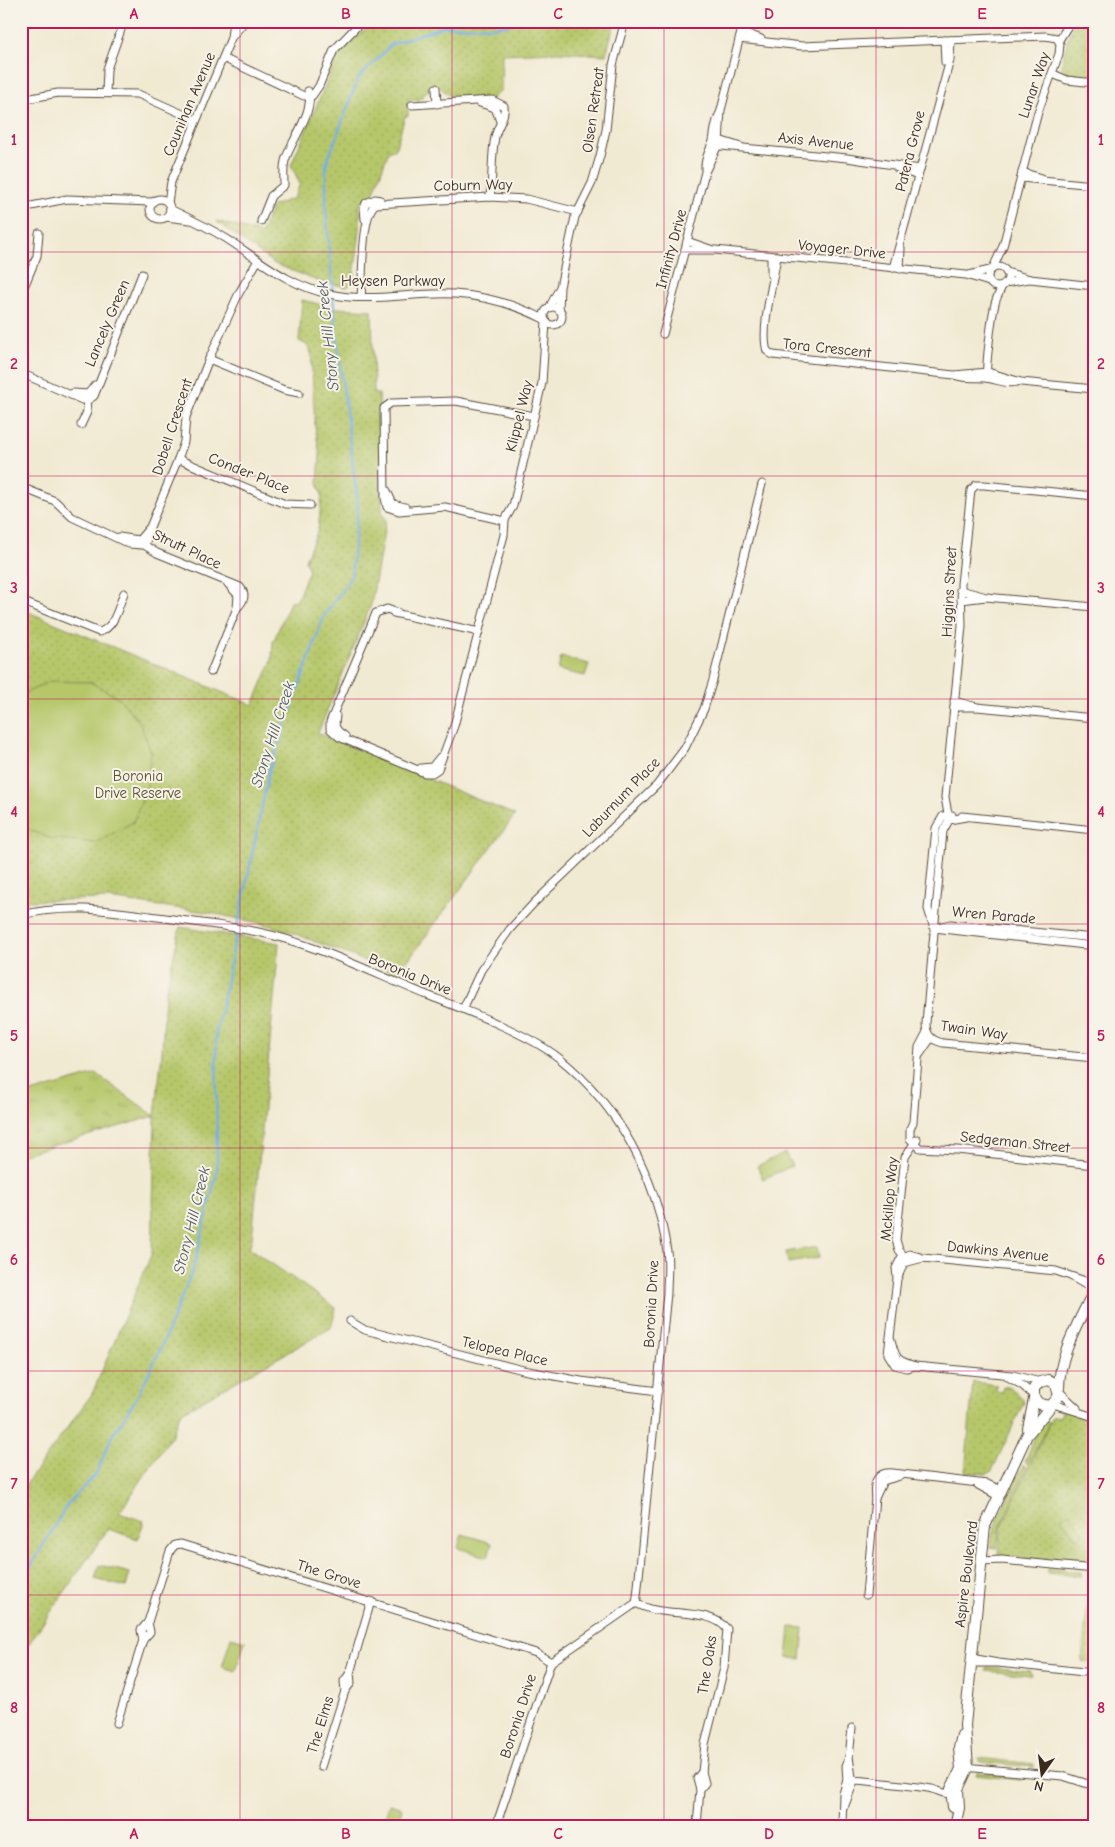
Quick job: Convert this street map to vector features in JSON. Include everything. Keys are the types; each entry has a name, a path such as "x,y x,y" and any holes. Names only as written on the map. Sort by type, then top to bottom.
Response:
{"street":[{"path":"106,93 107,69 124,21"},
{"name":"Counihan Avenue","path":"232,21 232,38"},
{"name":"Counihan Avenue","path":"166,217 172,182 197,118 232,38 245,21"},
{"path":"260,221 271,196 284,185 284,162 306,114 308,95 321,78 334,50 362,21"},
{"name":"Olsen Retreat","path":"555,324 561,318 559,310 560,287 576,214 592,183 600,156 606,130 612,65 625,21"},
{"name":"Infinity Drive","path":"663,334 705,172 715,142 715,123 721,110 744,21"},
{"path":"1058,40 1071,21"},
{"name":"Lunar Way","path":"741,31 770,43"},
{"name":"Lunar Way","path":"739,39 802,46 1045,36 1054,37 1058,40 1060,51 1038,112 1004,246 991,269"},
{"name":"Patera Grove","path":"896,268 902,238 950,56 948,40"},
{"path":"222,60 308,95"},
{"path":"1053,74 1067,80 1094,83"},
{"path":"436,88 437,104"},
{"path":"21,100 58,93 138,94 197,118"},
{"path":"412,104 475,102 495,108 500,122 494,147 494,197"},
{"name":"Axis Avenue","path":"715,142 742,147 887,164 919,172"},
{"path":"1022,175 1094,185"},
{"name":"Counihan Avenue","path":"155,200 172,182"},
{"name":"Coburn Way","path":"364,297 363,275 366,221 371,207 386,201 494,197 526,199 576,214"},
{"path":"21,208 67,199 115,199 132,203 150,212 155,200"},
{"path":"132,203 155,200"},
{"name":"Heysen Parkway","path":"155,200 169,206 227,240 259,263 288,280 321,292 364,297 452,294 478,296 524,309 545,321 555,324"},
{"name":"Heysen Parkway","path":"150,212 156,218 166,217 190,220"},
{"path":"21,294 37,256 39,233"},
{"name":"Voyager Drive","path":"687,241 715,250"},
{"name":"Lunar Way","path":"1004,246 1005,271"},
{"name":"Voyager Drive","path":"685,250 715,250 966,275 990,283"},
{"name":"Tora Crescent","path":"774,256 766,341 766,348 770,354 781,357 954,375 967,379 988,374 1007,383 1022,382 1094,389"},
{"name":"Dobell Crescent","path":"141,542 150,527 178,459 184,442 186,417 209,359 246,281 259,263"},
{"path":"988,374 994,304 988,276 991,269 999,267 1005,271 1030,279 1094,286"},
{"name":"Voyager Drive","path":"966,275 991,269"},
{"path":"994,304 1008,278 1005,271"},
{"name":"Lancely Green","path":"86,398 97,383 142,274"},
{"path":"990,283 1004,285 1030,279"},
{"name":"Olsen Retreat","path":"545,321 548,309 560,287"},
{"name":"Heysen Parkway","path":"524,309 559,310"},
{"name":"Klippel Way","path":"502,520 513,498 542,383 546,341 545,321"},
{"name":"Klippel Way","path":"546,341 555,324"},
{"path":"209,359 284,390 300,393"},
{"path":"21,373 86,398 87,412 81,425"},
{"path":"478,634 398,613 383,614 372,626 330,722 330,729 333,734 416,767 432,767 443,753 454,726 478,634 501,542 502,520 445,507 410,508 393,504 386,488 384,408 387,404 456,401 533,418"},
{"name":"Conder Place","path":"178,459 285,504 310,506"},
{"name":"Laburnum Place","path":"463,1010 481,970 510,929 534,903 657,785 685,748 704,709 713,680 762,484"},
{"name":"Higgins Street","path":"948,817 945,797 963,616 960,590 969,498 974,486 984,485 1094,496"},
{"path":"22,488 55,501 72,517 119,538 141,542"},
{"name":"Strutt Place","path":"141,542 226,582 238,595 237,608 211,672"},
{"path":"960,590 986,596 1094,607"},
{"path":"21,601 99,632 106,629 112,622 124,593"},
{"path":"961,600 986,596"},
{"path":"954,704 1094,718"},
{"path":"948,817 966,817 1094,830"},
{"name":"Twain Way","path":"948,817 939,821 936,828 928,908 934,928 929,1035 943,1043 1094,1058"},
{"name":"Boronia Drive","path":"21,915 42,910 78,908 258,932 308,947 463,1010 518,1035 558,1057 610,1110 642,1165 657,1202 667,1253 667,1293 636,1603 551,1662 496,1826"},
{"name":"Wren Parade","path":"934,928 950,924 1094,938"},
{"name":"Wren Parade","path":"934,928 1094,946"},
{"path":"915,1141 909,1134 913,1122 919,1055 929,1035"},
{"name":"Sedgeman Street","path":"915,1141 923,1149 934,1147 1094,1165"},
{"name":"Mckillop Way","path":"906,1259 897,1247 896,1240 903,1163 906,1152 915,1141"},
{"name":"Dawkins Avenue","path":"906,1259 923,1258 1056,1271 1094,1284"},
{"path":"906,1259 897,1279 891,1340 895,1357 902,1362 915,1366 1013,1375 1053,1382 1059,1390 1084,1412"},
{"name":"Dawkins Avenue","path":"1070,1276 1094,1290"},
{"path":"1052,1405 1058,1399 1059,1373 1066,1351 1094,1290"},
{"name":"Telopea Place","path":"350,1320 365,1330 523,1370 581,1381 658,1391"},
{"path":"1034,1398 1034,1388 1066,1351"},
{"path":"1003,1375 1016,1381 1040,1404 1084,1412 1094,1416"},
{"name":"Aspire Boulevard","path":"954,1825 953,1792 966,1766 959,1748 965,1725 985,1526 1027,1435 1034,1398"},
{"name":"Aspire Boulevard","path":"1027,1435 1052,1405"},
{"path":"866,1595 875,1498 883,1481 902,1476 975,1483 1000,1493"},
{"name":"The Grove","path":"117,1722 143,1640 142,1630 148,1622 170,1552 175,1545 181,1544 536,1653 551,1662"},
{"path":"981,1558 1094,1569"},
{"name":"The Elms","path":"321,1767 344,1691 344,1681 350,1673 371,1601"},
{"name":"The Oaks","path":"636,1603 652,1611 714,1618 727,1629 724,1668 705,1744 702,1772 697,1778 700,1790 696,1826"},
{"path":"971,1660 1094,1673"},
{"path":"842,1826 844,1794 851,1781 846,1766 849,1757 852,1728"},
{"path":"966,1766 1063,1776 1094,1786"},
{"path":"851,1781 953,1792"},
{"path":"1090,1826 1094,1816"}],"green space":[{"path":"370,21 615,21 606,55 557,52 502,54 501,90 493,98 453,99 440,87 431,87 419,100 408,100 408,116 405,116 395,150 389,150 374,192 360,203 360,231 353,282 347,287 318,281 273,263 216,221 261,233 272,206 294,198 300,184 291,165 340,51 365,30"},
{"path":"1075,21 1094,21 1094,79 1068,76 1061,67"},
{"name":"Boronia Drive Reserve","path":"302,300 335,308 372,310 374,394 379,394 382,513 386,520 371,605 318,733 515,815 398,974 291,932 260,923 206,912 108,899 21,901 21,609 253,705 272,660 273,642 291,600 296,602 309,570 305,560 318,530 322,495 318,483 320,456 315,427 311,352 307,345 299,341"},
{"path":"561,657 589,664 585,676 558,670"},
{"path":"51,681 90,682 119,698 140,723 151,752 147,787 133,822 96,843 49,838 21,826 21,695"},
{"path":"180,927 279,943 252,1239 249,1248 336,1308 331,1328 180,1413 172,1435 119,1513 144,1521 138,1539 108,1529 21,1655 21,1491 92,1394 152,1253 155,1116 162,1053 165,995"},
{"path":"96,1074 155,1116 21,1155 21,1096"},
{"path":"785,1153 792,1166 763,1179 757,1166"},
{"path":"817,1247 819,1258 788,1263 786,1252"},
{"path":"973,1382 997,1385 996,1391 1002,1392 1003,1386 1010,1388 1024,1402 992,1471 986,1474 965,1472"},
{"path":"1062,1410 1074,1412 1094,1421 1094,1565 999,1556 1000,1530 1052,1417 1061,1416"},
{"path":"1044,1419 1049,1422 1028,1465 1025,1461"},
{"path":"1023,1465 1027,1467 999,1530 997,1548 991,1547 997,1521"},
{"path":"1069,1512 1084,1533 1076,1538 1061,1518"},
{"path":"462,1534 492,1543 488,1557 458,1548"},
{"path":"99,1565 130,1573 126,1587 95,1579"},
{"path":"1048,1568 1081,1572 1081,1576 1047,1573"},
{"path":"1090,1579 1094,1580 1094,1662 1082,1661"},
{"path":"790,1627 804,1628 801,1659 787,1658"},
{"path":"231,1637 245,1641 236,1671 222,1667"},
{"path":"988,1667 1030,1671 1031,1675 986,1671"},
{"path":"978,1758 1034,1764 1034,1767 980,1762"},
{"path":"977,1772 1020,1776 1021,1780 976,1775"},
{"path":"389,1804 402,1808 397,1826 382,1826"}],"waterway":[{"name":"Stony Hill Creek","path":"21,1579 28,1571 67,1505 96,1474 111,1438 136,1399 160,1350 194,1267 217,1171 216,1034 269,771 324,616 351,577 358,505 336,331 326,210 326,165 358,79 392,44 444,26 494,27 527,21"}]}
